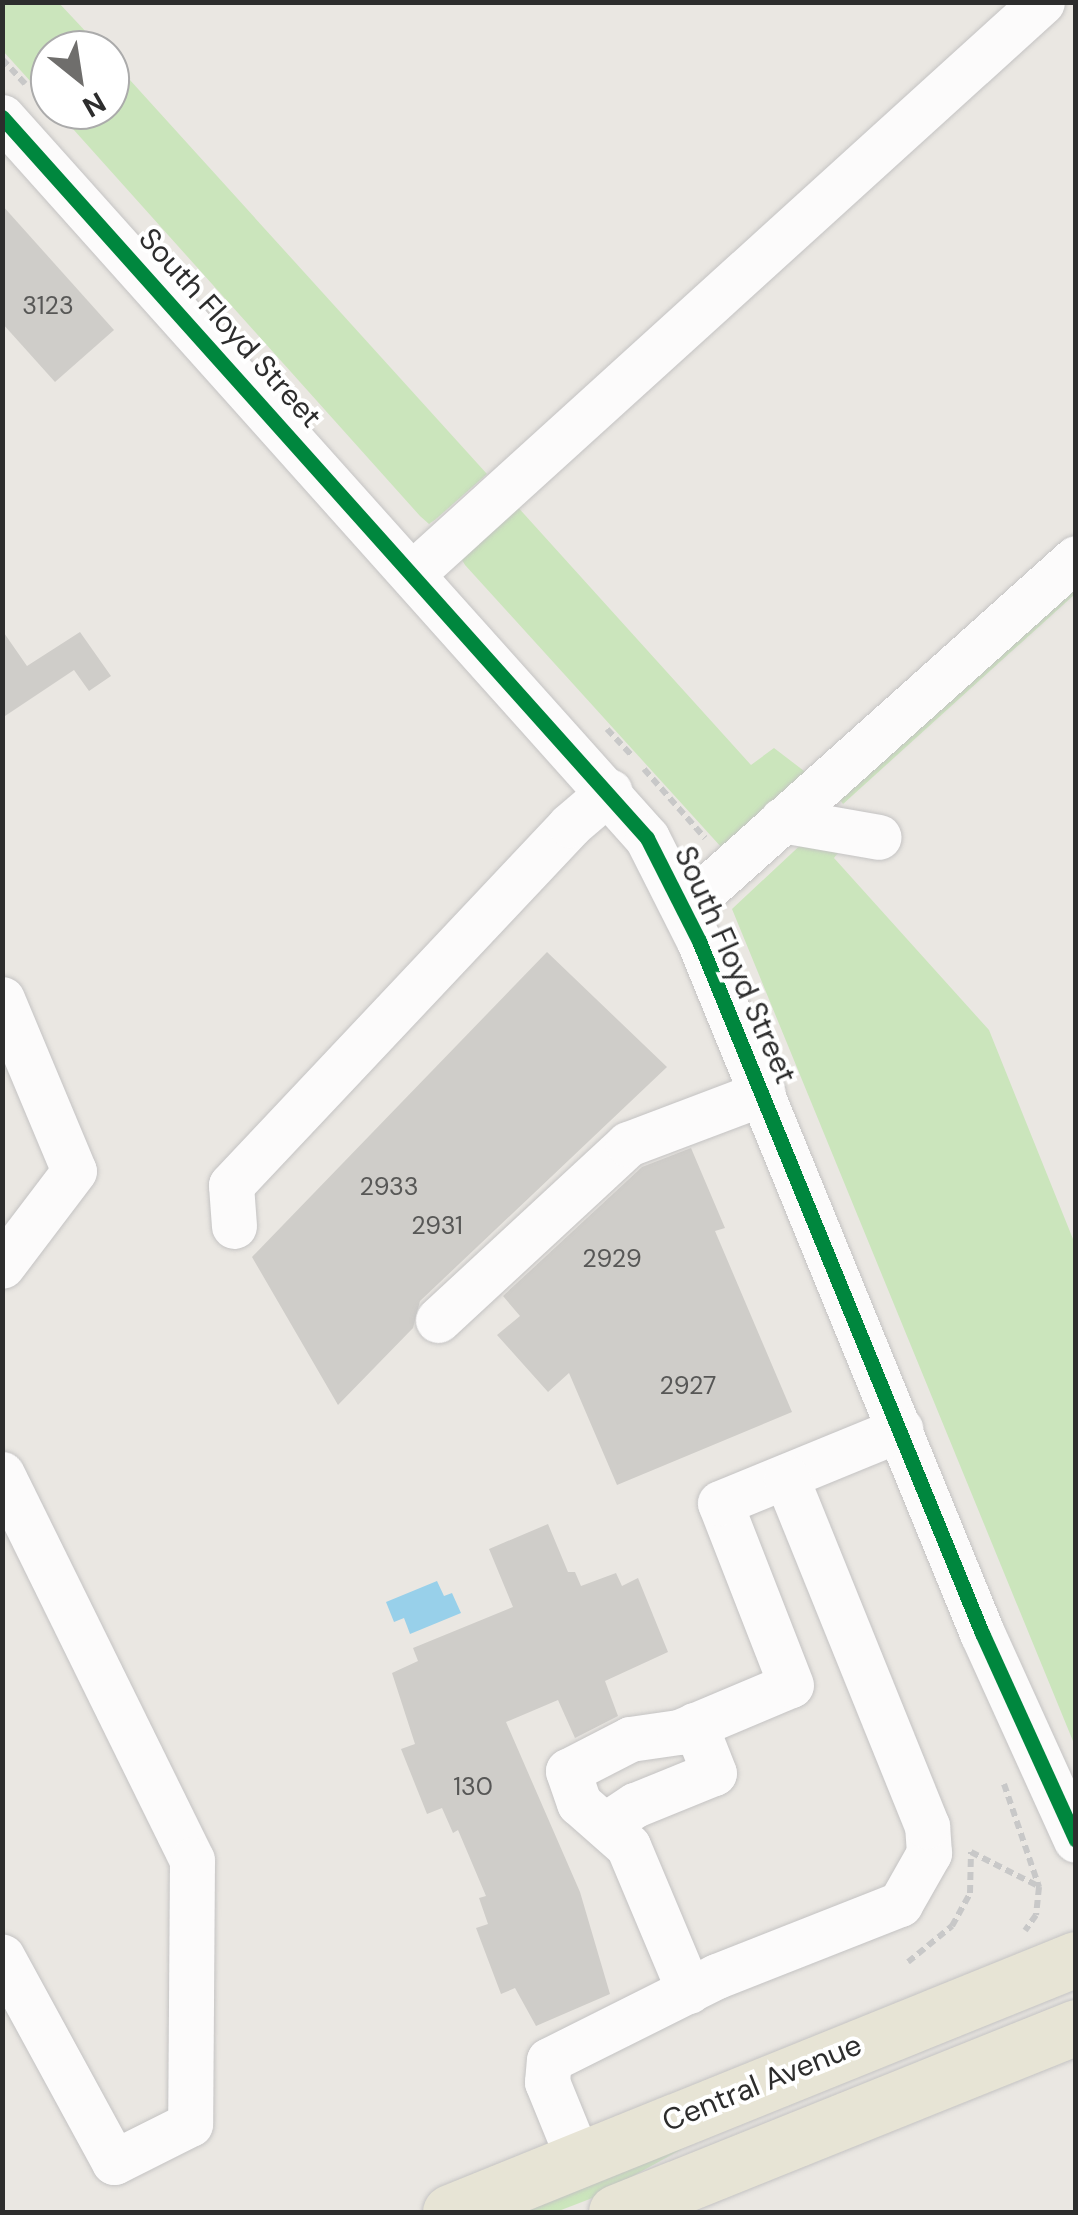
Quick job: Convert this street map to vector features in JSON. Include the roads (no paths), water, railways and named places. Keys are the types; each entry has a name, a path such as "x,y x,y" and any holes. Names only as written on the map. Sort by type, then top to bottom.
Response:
{"main road":[{"name":"Central Avenue","path":"450,2212 1076,1959"},
{"path":"616,2212 1076,2026"}],"street":[{"path":"414,572 1042,2"},
{"name":"South Floyd Street","path":"2,118 414,572 610,791 647,838 684,909 763,1093 982,1633 1076,1840"},
{"path":"684,909 1076,558"},
{"path":"234,1226 230,1185 570,824 610,791"},
{"path":"782,820 879,837"},
{"path":"2,1000 74,1171 2,1266"},
{"path":"438,1320 628,1144 763,1093"},
{"path":"790,1685 720,1503 900,1429"},
{"path":"578,2158 547,2082 549,2060 689,1990 900,1904 929,1853 927,1826 786,1477"},
{"path":"2,1957 114,2162 190,2124 192,1860 9,1504"},
{"path":"689,1990 628,1846 579,1803 568,1771 630,1739 695,1726 858,1656"},
{"path":"605,1824 635,1805 714,1774 695,1726"}],"water":[{"path":"437,1581 444,1596 452,1593 461,1613 410,1634 404,1618 394,1622 386,1602"}]}
